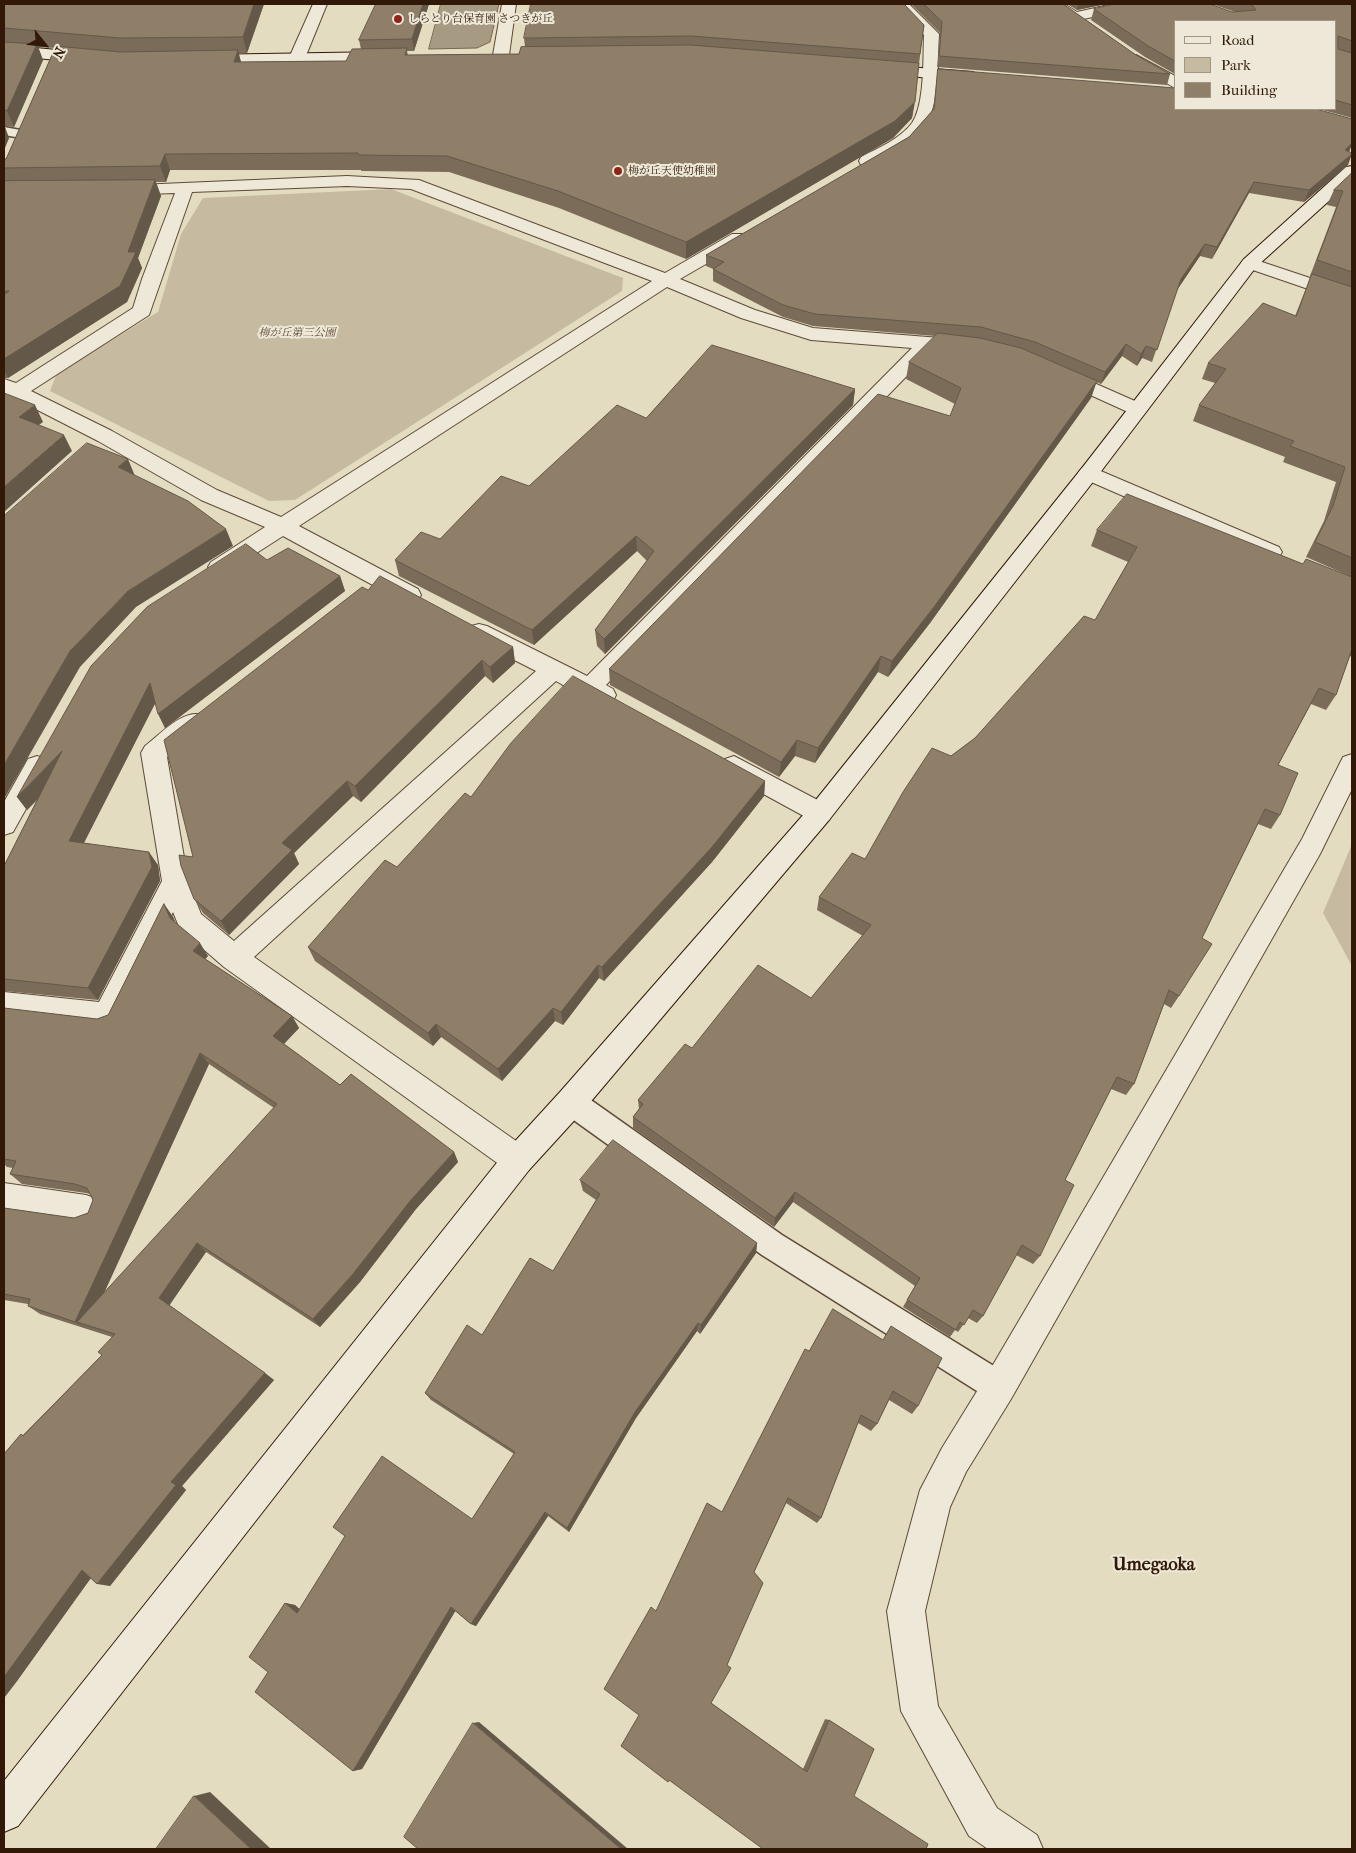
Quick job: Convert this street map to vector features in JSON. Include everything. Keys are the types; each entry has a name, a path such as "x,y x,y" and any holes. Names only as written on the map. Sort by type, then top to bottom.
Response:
{"street":[{"path":"298,58 320,4"},
{"path":"501,55 509,4"},
{"path":"850,172 900,142 922,120 929,74 932,34 902,4"},
{"path":"1054,4 1091,29"},
{"path":"1075,18 1131,4"},
{"path":"4,50 108,60"},
{"path":"1123,51 1174,82"},
{"path":"481,56 520,55"},
{"path":"48,73 55,56"},
{"path":"183,60 404,56"},
{"path":"870,69 988,78"},
{"path":"1155,91 1174,93"},
{"path":"14,150 29,117"},
{"path":"4,1812 518,1160 571,1102 820,813 1089,473 1250,263 1352,171"},
{"path":"101,190 347,181 413,184 666,280 748,314 811,334 929,342 988,350"},
{"path":"185,188 151,279 142,312 8,392 98,443 209,495 282,526 431,606"},
{"path":"202,578 666,280 758,226"},
{"path":"1250,263 1352,298"},
{"path":"590,687 929,342"},
{"path":"1041,366 1137,409"},
{"path":"1089,473 1289,560"},
{"path":"356,597 379,579"},
{"path":"458,620 624,706"},
{"path":"234,958 553,670"},
{"path":"216,705 154,753 175,881 190,922 234,958 518,1160"},
{"path":"4,825 46,750"},
{"path":"718,757 820,813"},
{"path":"1023,1849 983,1822 920,1712 906,1611 933,1503 954,1460 999,1386 1311,846 1352,764"},
{"path":"4,1004 107,1016 175,881"},
{"path":"4,1198 86,1210"}],"lane":[{"path":"4,131 21,134"},
{"path":"571,1102 772,1245 999,1386"}],"green space":[{"name":"梅が丘第三公園","path":"391,189 623,278 622,291 295,500 269,501 50,391 57,373 158,312 181,234 203,198"},
{"path":"1352,844 1352,966 1323,913"}],"shaded area":[{"path":"441,4 499,4 490,42 477,48 429,49"}],"building":[{"path":"4,4 254,4 243,37 120,38 4,28"},
{"path":"376,4 423,4 412,39 359,40"},
{"path":"531,4 904,4 924,25 920,54 691,36 524,38"},
{"path":"924,4 1063,4 1136,55 1170,74 939,56 942,22"},
{"path":"1115,4 1210,4 1232,12 1256,10 1252,5 1248,4 1352,4 1352,41 1338,36 1338,49 1352,53 1352,105 1336,100 1336,20 1174,20 1174,60 1148,46 1094,9"},
{"path":"4,42 37,44 7,111 4,110"},
{"path":"691,45 919,63 915,102 895,121 686,242 558,191 447,156 358,155 358,153 165,154 160,166 4,168 4,161 56,46 120,52 238,50 234,62 346,61 352,49 407,48 405,55 519,54 521,47"},
{"path":"938,69 1174,88 1174,110 1320,110 1352,119 1352,143 1345,150 1352,154 1309,190 1254,182 1217,247 1205,244 1181,279 1157,350 1146,346 1141,354 1126,344 1105,372 1035,342 981,327 815,314 783,305 713,269 724,262 706,255 909,137 934,109"},
{"path":"1352,173 1352,272 1317,260 1343,191 1334,190"},
{"path":"155,180 128,252 136,252 120,286 4,359 4,295 9,291 4,291 4,181"},
{"path":"1312,274 1352,287 1352,558 1315,542 1333,506 1345,467 1290,446 1294,441 1199,405 1226,369 1208,363 1263,303 1296,316"},
{"path":"938,333 980,338 1021,348 1097,381 934,607 892,661 881,656 818,748 797,740 781,762 609,669 878,394 950,416 961,388 909,362"},
{"path":"712,345 855,389 604,639 595,630 654,551 636,536 532,630 395,560 421,532 440,539 501,476 529,486 617,405 646,418"},
{"path":"4,393 35,405 19,417 64,435 4,487"},
{"path":"87,443 128,459 118,467 188,501 226,529 128,591 70,651 4,765 4,516"},
{"path":"1127,494 1303,564 1306,559 1352,577 1352,649 1336,695 1319,688 1278,765 1298,773 1280,815 1265,809 1202,938 1212,944 1179,996 1169,990 1134,1084 1117,1077 1065,1180 1074,1185 1040,1256 1022,1245 983,1316 973,1310 964,1325 960,1322 956,1330 907,1300 920,1278 795,1192 775,1218 633,1117 643,1104 638,1100 685,1044 692,1048 758,965 811,998 871,925 819,897 852,853 865,859 903,792 932,748 951,756 975,738 1084,616 1095,620 1137,547 1097,530"},
{"path":"246,544 267,560 288,548 340,576 158,714 150,683 69,841 149,852 152,867 88,988 4,979 4,866 62,751 17,797 91,666 147,607"},
{"path":"380,576 513,647 490,667 482,660 355,786 347,781 282,843 292,850 221,921 194,899 181,866 179,855 193,857 164,740 362,587 368,590"},
{"path":"573,676 765,781 712,847 602,967 598,965 561,1012 553,1008 498,1069 436,1024 428,1033 308,947 385,860 397,867 465,793 471,797 511,743"},
{"path":"164,904 170,918 200,943 193,951 292,1016 273,1036 340,1085 351,1074 454,1152 411,1200 353,1274 313,1319 197,1243 159,1298 265,1373 171,1482 176,1485 97,1584 82,1570 4,1677 4,1454 21,1434 23,1436 102,1355 98,1352 115,1334 77,1322 277,1104 200,1053 75,1322 28,1306 30,1299 4,1294 4,1208 74,1218 88,1213 93,1200 87,1188 75,1184 10,1174 16,1161 4,1159 4,1008 97,1019 108,1015"},
{"path":"613,1140 757,1243 701,1325 698,1323 635,1412 567,1528 545,1512 471,1624 451,1607 353,1771 255,1692 268,1672 249,1657 285,1603 297,1613 345,1536 333,1527 382,1456 472,1519 515,1452 425,1393 467,1325 482,1335 530,1258 553,1271 600,1194 580,1180"},
{"path":"833,1309 883,1340 891,1326 942,1358 918,1406 893,1391 877,1424 861,1415 821,1518 788,1498 754,1572 763,1583 727,1665 731,1668 711,1703 807,1772 829,1720 874,1749 854,1796 928,1844 926,1849 763,1849 669,1780 668,1782 621,1746 639,1715 604,1689 651,1607 656,1611 707,1503 722,1512 805,1349 809,1351"},
{"path":"473,1723 621,1849 418,1849 404,1837"},
{"path":"194,1796 251,1849 156,1849"}],"place":[{"name":"しらとり台保育園 さつきが丘","path":"398,19"},
{"name":"梅が丘天使幼稚園","path":"618,171"}],"district":[{"name":"Umegaoka","path":"1154,1566"}]}
